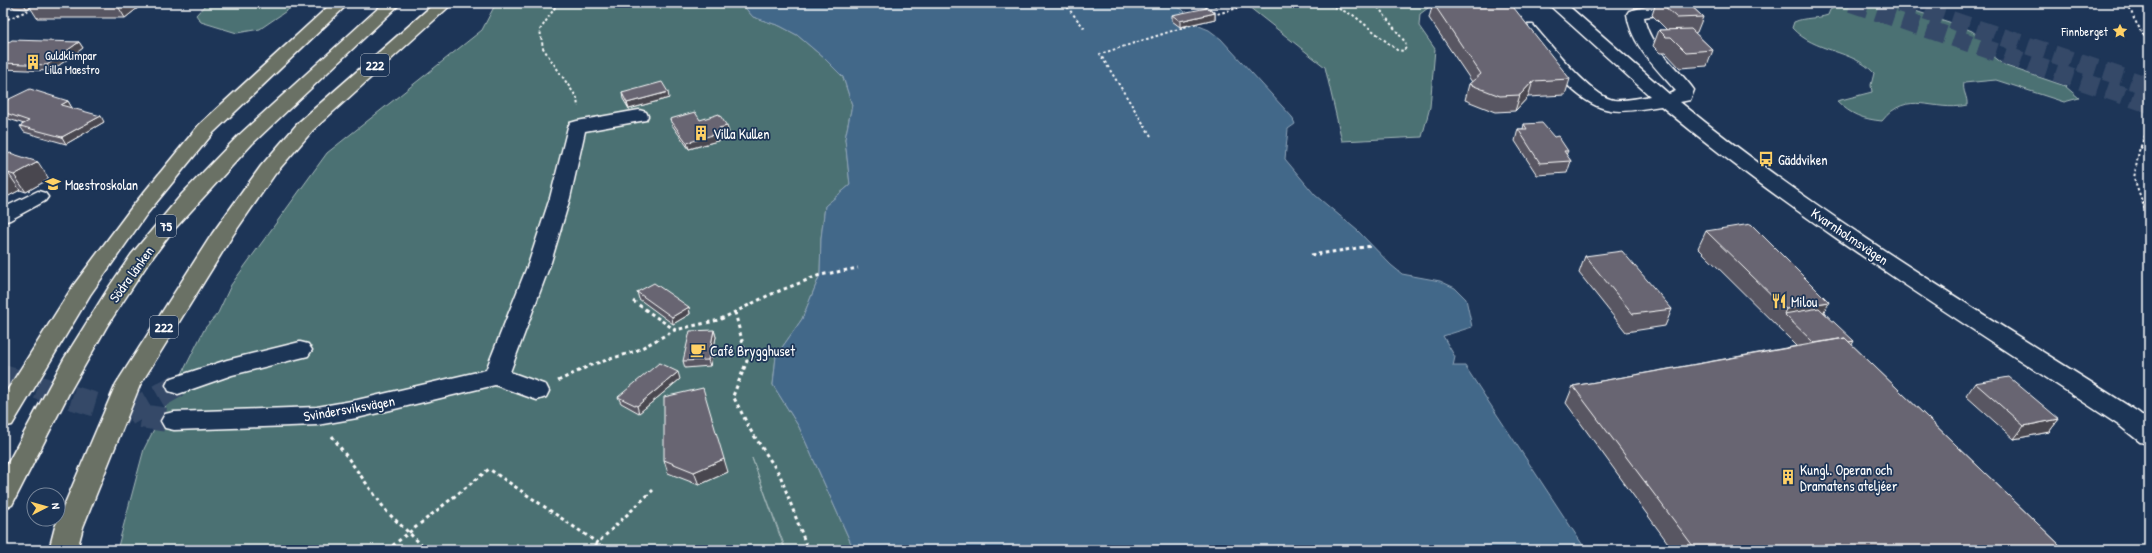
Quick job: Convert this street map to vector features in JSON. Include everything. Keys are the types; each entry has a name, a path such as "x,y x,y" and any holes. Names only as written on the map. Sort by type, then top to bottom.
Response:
{"highway":[{"path":"3,418 81,291 139,211 206,129 341,3"},
{"name":"Södra länken","path":"3,498 73,362 113,298 162,230 223,162 275,108 393,3"},
{"path":"306,126 365,60 424,3"},
{"name":"222","path":"63,550 70,527 128,384 223,234 268,170 306,126 445,3"}],"street":[{"name":"Kvarnholmsvägen","path":"1550,3 1562,9 1665,100 1818,214 1899,269 2129,419 2149,435"},
{"path":"1519,19 1578,85 1610,105 1665,100 1684,96 1685,90 1649,48 1635,23 1635,14 1658,9 1681,8"},
{"path":"537,391 496,376 540,262 560,198 577,127 639,116"},
{"path":"3,216 38,196"},
{"path":"178,385 227,368 300,350"},
{"name":"Svindersviksvägen","path":"174,421 317,416 357,409 496,376"}],"path":[{"path":"558,3 540,30 543,48 577,98 579,112 577,127"},
{"path":"1064,3 1085,30"},
{"path":"1201,3 1217,14 1241,7 1269,6 1277,3"},
{"path":"1325,3 1353,16 1397,50 1404,51 1406,47 1405,42 1378,7 1372,3"},
{"path":"2128,3 2134,19 2149,44"},
{"path":"3,21 36,7"},
{"path":"1151,136 1100,54 1197,23"},
{"path":"2149,126 2140,147 2134,178 2149,221"},
{"path":"2140,147 2149,151"},
{"path":"1311,255 1372,246"},
{"path":"537,391 591,365 636,351 675,330 719,320 769,295 820,275 858,268"},
{"path":"634,301 675,330"},
{"path":"735,312 747,361 733,396 750,431 780,475 803,533 808,550"},
{"path":"317,416 368,488 407,534 427,550"},
{"path":"387,550 489,469 608,550"},
{"path":"590,550 654,490"}],"green space":[{"path":"207,3 298,3 260,29 237,33 201,22 196,15"},
{"path":"496,3 741,3 753,17 780,26 797,35 824,58 843,77 852,105 845,139 850,185 825,206 821,238 820,275 802,319 776,356 773,385 799,427 854,550 786,550 752,458 785,550 117,550 144,449 205,328 218,313 231,285 327,153 482,30"},
{"path":"1244,3 1444,3 1432,5 1420,14 1419,26 1435,49 1430,107 1422,137 1342,141 1325,67"},
{"path":"1841,3 1891,3 1955,24 1972,31 1984,40 1993,56 2006,66 2065,86 2079,98 2064,102 1996,80 1964,83 1967,105 1955,107 1911,104 1901,106 1892,111 1882,121 1858,116 1847,110 1837,101 1872,92 1871,85 1874,73 1855,59 1811,42 1792,28 1794,22 1798,20 1828,15 1830,10"}],"water":[{"path":"741,3 1164,3 1182,9 1199,26 1209,30 1221,39 1292,117 1295,124 1288,129 1285,159 1315,195 1358,231 1391,265 1402,274 1440,281 1455,288 1466,299 1472,327 1443,336 1455,357 1453,366 1465,366 1586,550 854,550 799,427 773,385 776,356 802,319 820,275 821,238 825,206 850,185 845,139 852,105 843,77 824,58 797,35 780,26 753,17"}],"building":[{"path":"1433,3 1510,3 1570,79 1533,81 1520,95 1500,96 1469,84 1481,74"},
{"path":"1661,3 1688,3 1703,17 1677,18"},
{"path":"1207,8 1215,13 1180,21 1172,15"},
{"path":"1691,29 1713,50 1686,52 1671,37 1666,37 1659,30"},
{"name":"Guldklimpar Lilla Maestro","path":"12,40 79,42 47,65 3,63 3,46"},
{"path":"662,82 668,92 627,103 622,93"},
{"path":"30,89 68,101 61,105 101,116 62,137 20,126 29,121 3,112 3,102"},
{"name":"Villa Kullen","path":"695,112 700,120 719,114 727,126 719,128 722,132 687,143 670,119"},
{"path":"1542,123 1554,137 1558,136 1568,151 1564,151 1571,161 1540,163 1518,129 1527,129 1524,124"},
{"path":"10,153 38,162 14,175 8,173 3,175 3,157"},
{"path":"1751,224 1829,302 1786,309 1706,231"},
{"path":"1622,251 1672,309 1633,314 1585,256"},
{"path":"654,283 689,307 672,317 637,292"},
{"path":"1819,308 1854,341 1849,342 1845,338 1814,343 1784,314"},
{"path":"714,330 708,360 683,361 690,331"},
{"name":"Kungl. Operan och Dramatens ateljéer","path":"1845,338 2065,550 1696,550 1573,386"},
{"path":"659,363 678,372 637,406 618,397"},
{"path":"2009,377 2059,419 2024,426 1975,383"},
{"path":"703,388 724,459 694,472 664,460 664,397"}],"tunnel":[{"path":"1851,3 2149,104"},
{"path":"1900,3 2149,86"},
{"path":"3,377 127,414"},
{"path":"127,414 178,385"},
{"path":"127,414 174,421"}],"place":[{"name":"Finnberget","path":"2120,31"},
{"name":"Guldklimpar Lilla Maestro","path":"33,62"},
{"name":"Villa Kullen","path":"701,133"},
{"name":"Gäddviken","path":"1766,159"},
{"name":"Maestroskolan","path":"53,184"},
{"name":"Milou","path":"1779,301"},
{"name":"Café Brygghuset","path":"698,350"},
{"name":"Kungl. Operan och Dramatens ateljéer","path":"1788,477"}]}
